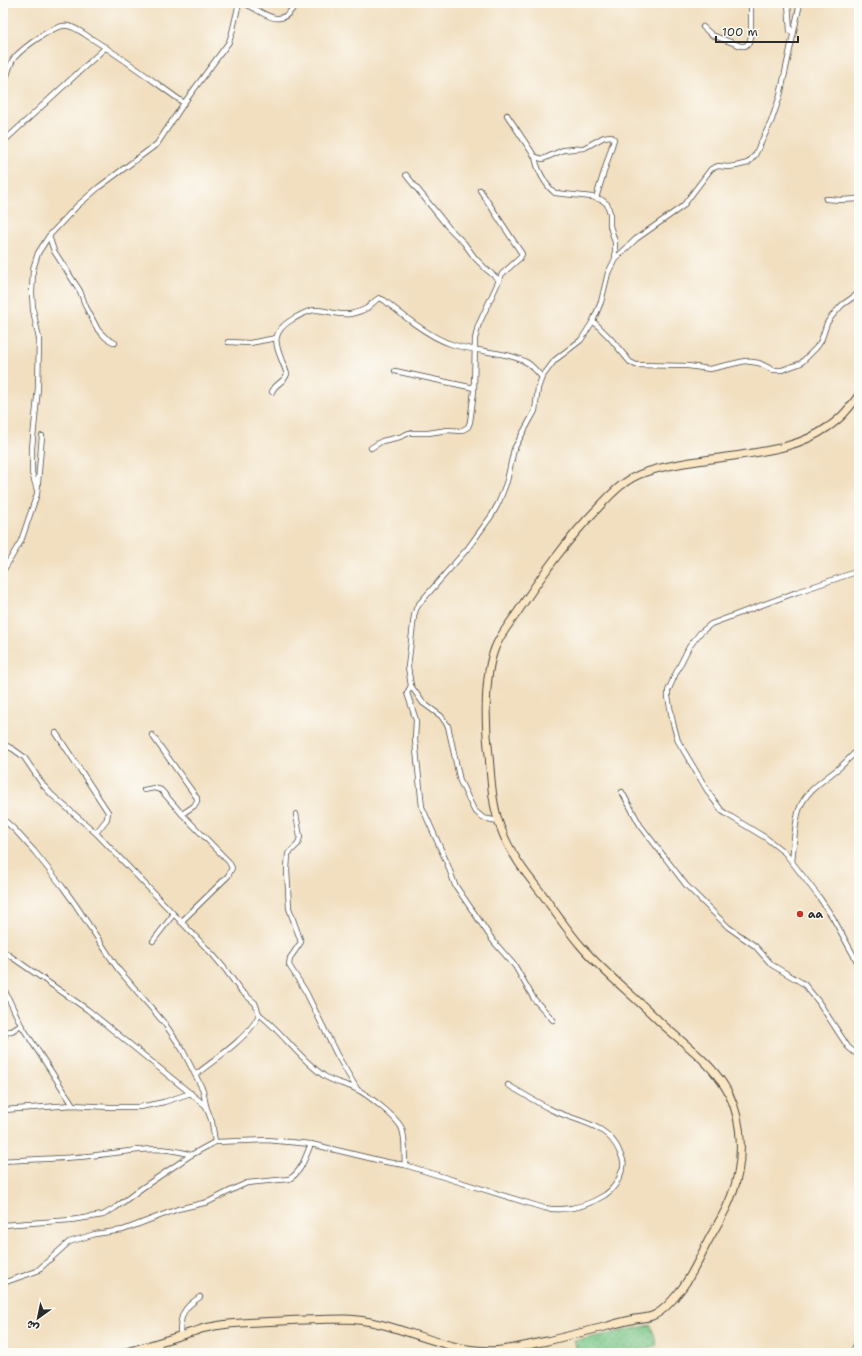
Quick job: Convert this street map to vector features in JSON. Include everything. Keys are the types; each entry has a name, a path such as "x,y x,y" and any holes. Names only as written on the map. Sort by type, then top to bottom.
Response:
{"main road":[{"path":"124,1353 212,1326 258,1321 304,1319 350,1319 376,1322 473,1350 496,1351 516,1349 653,1315 660,1312 684,1286 731,1198 736,1181 741,1149 738,1125 732,1101 726,1089 708,1066 583,948 524,870 508,844 498,821 492,791 487,744 487,691 495,648 543,574 578,529 616,489 645,472 675,465 767,452 806,440 833,424 859,395"},
{"path":"146,1353 162,1342"}],"street":[{"path":"37,490 32,473 32,448 38,388 39,339 33,310 32,293 34,269 38,254 49,236 77,206 98,187 157,144 184,103 229,42 239,3"},
{"path":"243,3 274,19 284,17 296,3"},
{"path":"703,27 712,35 741,46 745,46 749,43 751,37 751,3"},
{"path":"788,3 790,31 793,34"},
{"path":"498,821 483,818 474,810 460,781 448,726 440,716 423,703 411,686 408,667 416,609 443,575 468,548 492,515 499,502 507,480 514,449 535,411 538,388 542,377 555,360 581,340 593,321 608,273 615,259 636,238 683,206 711,169 718,166 736,166 748,162 755,155 776,110 783,86 800,3"},
{"path":"3,86 9,68 14,59 26,47 49,32 62,26 68,26 106,47 184,103"},
{"path":"3,142 106,47"},
{"path":"507,116 535,158 536,164 550,189 555,193 596,198 607,204 610,213 610,226 615,242 615,259"},
{"path":"535,158 543,159 563,150 584,148 604,137 611,136 614,139 596,198"},
{"path":"406,175 475,258 499,280"},
{"path":"371,448 382,441 400,437 409,433 428,433 448,430 460,431 465,429 470,422 474,388 475,339 478,326 502,274 520,258 522,253 480,190"},
{"path":"826,199 859,199"},
{"path":"49,236 54,251 80,291 86,308 98,330 106,338 116,343"},
{"path":"593,321 610,338 630,362 636,365 688,366 710,369 745,361 759,363 773,370 782,370 801,362 816,348 821,341 827,323 832,316 842,305 859,293"},
{"path":"272,392 273,388 286,378 276,345 276,338 283,326 292,319 307,312 318,310 330,313 349,314 367,308 379,298 384,300 429,334 441,341 452,345 515,358 527,363 542,377"},
{"path":"228,342 250,342 276,338"},
{"path":"395,371 474,388"},
{"path":"3,571 21,541 37,494 42,436"},
{"path":"859,571 711,624 695,639 685,654 668,691 672,718 678,741 716,804 728,815 752,829 785,853 819,897 833,918 859,965"},
{"path":"411,686 407,693 416,720 414,736 421,801 426,818 447,863 453,881 467,904 494,942 515,966 531,995 553,1020"},
{"path":"56,733 108,812 107,819 96,833"},
{"path":"152,735 197,798 197,802 194,806 182,814"},
{"path":"3,744 13,748 24,758 52,795 96,833 217,960 241,991 255,1003 259,1014 271,1024 306,1061 323,1076 337,1083 356,1089 390,1114 399,1123 403,1134 405,1165"},
{"path":"792,862 796,826 799,810 803,801 811,791 859,749"},
{"path":"144,790 154,788 161,790 232,868 228,876 181,922"},
{"path":"622,792 640,824 686,885 728,927 755,946 772,964 804,984 818,1001 848,1047 859,1056"},
{"path":"296,814 300,837 298,844 288,854 287,875 289,908 301,942 289,960 289,965 306,992 331,1044 356,1089"},
{"path":"3,819 34,851 71,898 118,969 165,1024 182,1049 203,1090 206,1106 212,1122 215,1142"},
{"path":"153,941 173,915"},
{"path":"3,951 88,1010 206,1106"},
{"path":"3,987 21,1024 73,1105"},
{"path":"195,1075 242,1036 254,1024 259,1014"},
{"path":"3,1043 4,1032 12,1030 21,1024"},
{"path":"3,1225 71,1220 103,1215 191,1155 215,1142 267,1140 311,1144 386,1162 405,1165 550,1209 562,1210 582,1206 603,1196 612,1189 620,1177 624,1167 619,1150 612,1139 585,1121 550,1109 508,1084"},
{"path":"3,1110 73,1105 140,1107 164,1102 191,1093"},
{"path":"3,1283 37,1271 64,1246 76,1239 95,1234 119,1231 178,1209 203,1204 247,1183 289,1179 294,1176 300,1168 311,1144"},
{"path":"3,1161 79,1157 162,1149 191,1155"},
{"path":"180,1335 181,1317 184,1310 200,1297"},
{"path":"852,1353 859,1340"}],"green space":[{"path":"651,1325 657,1345 644,1350 645,1353 578,1353 574,1341"}],"place":[{"name":"aa","path":"800,914"}]}
